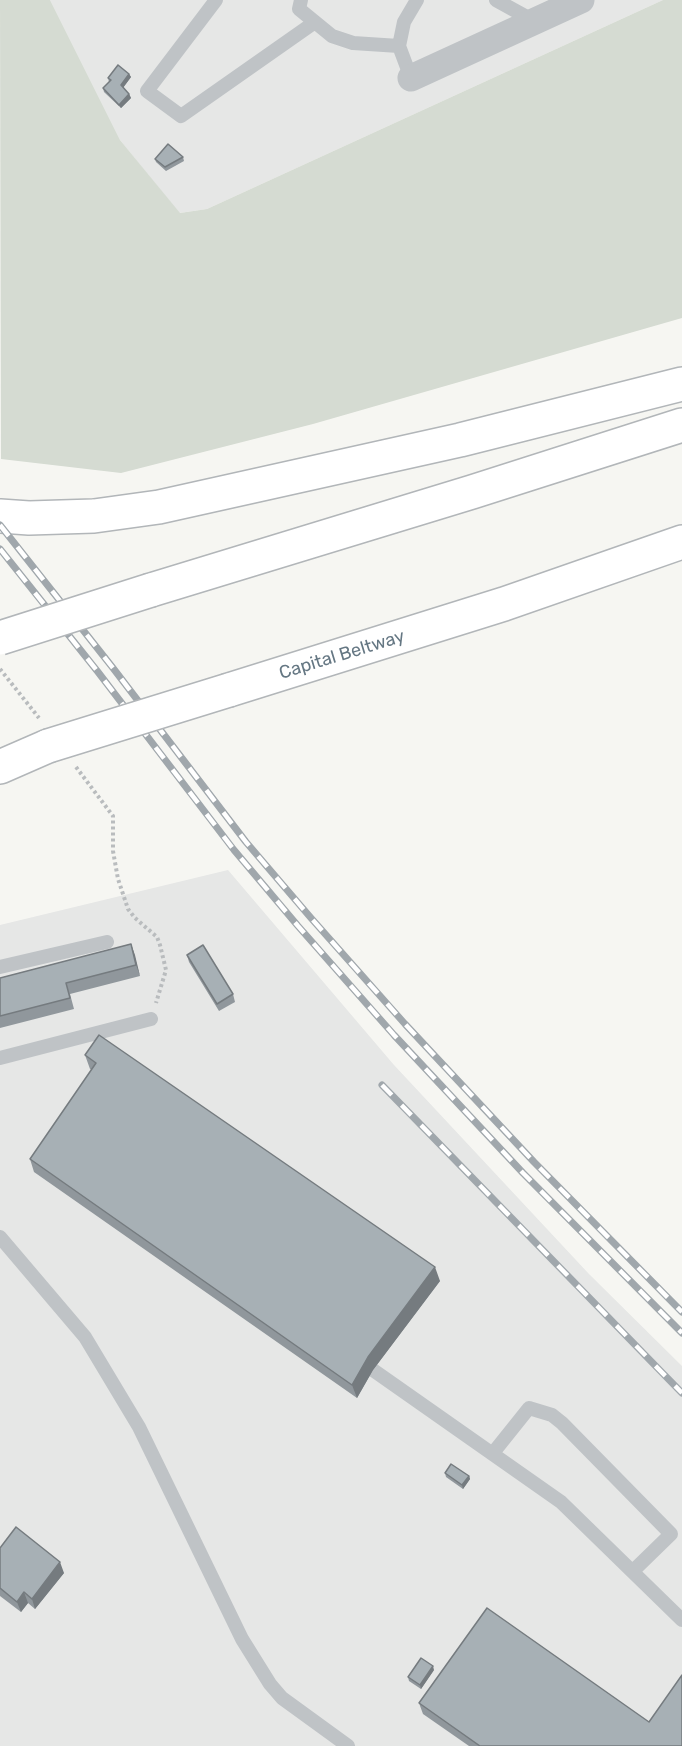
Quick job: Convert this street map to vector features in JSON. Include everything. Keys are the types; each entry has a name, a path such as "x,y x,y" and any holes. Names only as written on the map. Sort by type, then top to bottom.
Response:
{"highway":[{"path":"0,516 29,518 94,516 159,507 425,448 682,384"},
{"path":"0,638 682,425"},
{"name":"Capital Beltway","path":"0,761 44,732 229,690 504,604 682,542"},
{"path":"0,767 44,732"}],"street":[{"path":"411,78 581,0"}],"lane":[{"path":"216,0 147,91 181,116 315,22"},
{"path":"301,0 299,9 332,36 353,43 399,46"},
{"path":"411,78 399,46 404,22 417,0"},
{"path":"496,0 534,21"},
{"path":"0,967 107,942"},
{"path":"0,1058 151,1019"},
{"path":"0,1237 85,1337 139,1427 242,1639 270,1684 282,1698 348,1746"},
{"path":"373,1370 561,1502 682,1620"},
{"path":"493,1453 530,1408 552,1414 671,1534 633,1571"}],"path":[{"path":"0,669 44,732"},
{"path":"76,766 113,816 113,851 118,879 128,909 157,937 160,945 166,970 151,1019"}],"shaded area":[{"path":"0,0 50,0 120,140 180,213 207,209 663,0 682,0 682,318 313,424 121,473 1,459"},
{"path":"50,0 663,0 207,209 179,213 120,140"},
{"path":"228,870 394,1065 589,1274 682,1366 682,1746 0,1746 0,925"}],"building":[{"path":"118,65 129,74 121,85 129,94 119,105 103,88 111,80 108,78"},
{"path":"168,144 183,157 165,167 155,159"},
{"path":"131,944 136,965 66,983 70,998 0,1016 0,978"},
{"path":"203,945 233,994 217,1004 187,955"},
{"path":"99,1035 435,1267 368,1357 352,1385 30,1159 96,1063 85,1055"},
{"path":"451,1464 469,1476 462,1485 445,1473"},
{"path":"16,1527 60,1562 32,1599 24,1592 17,1602 0,1588 0,1548"},
{"path":"487,1608 649,1722 682,1675 682,1746 480,1746 419,1703"},
{"path":"421,1658 433,1666 420,1685 408,1677"}],"railway":[{"path":"0,525 246,842 311,918 405,1024 534,1162 682,1312"},
{"path":"0,549 98,672 234,850 298,926 394,1035 523,1173 682,1333"},
{"path":"382,1085 682,1393"}]}
